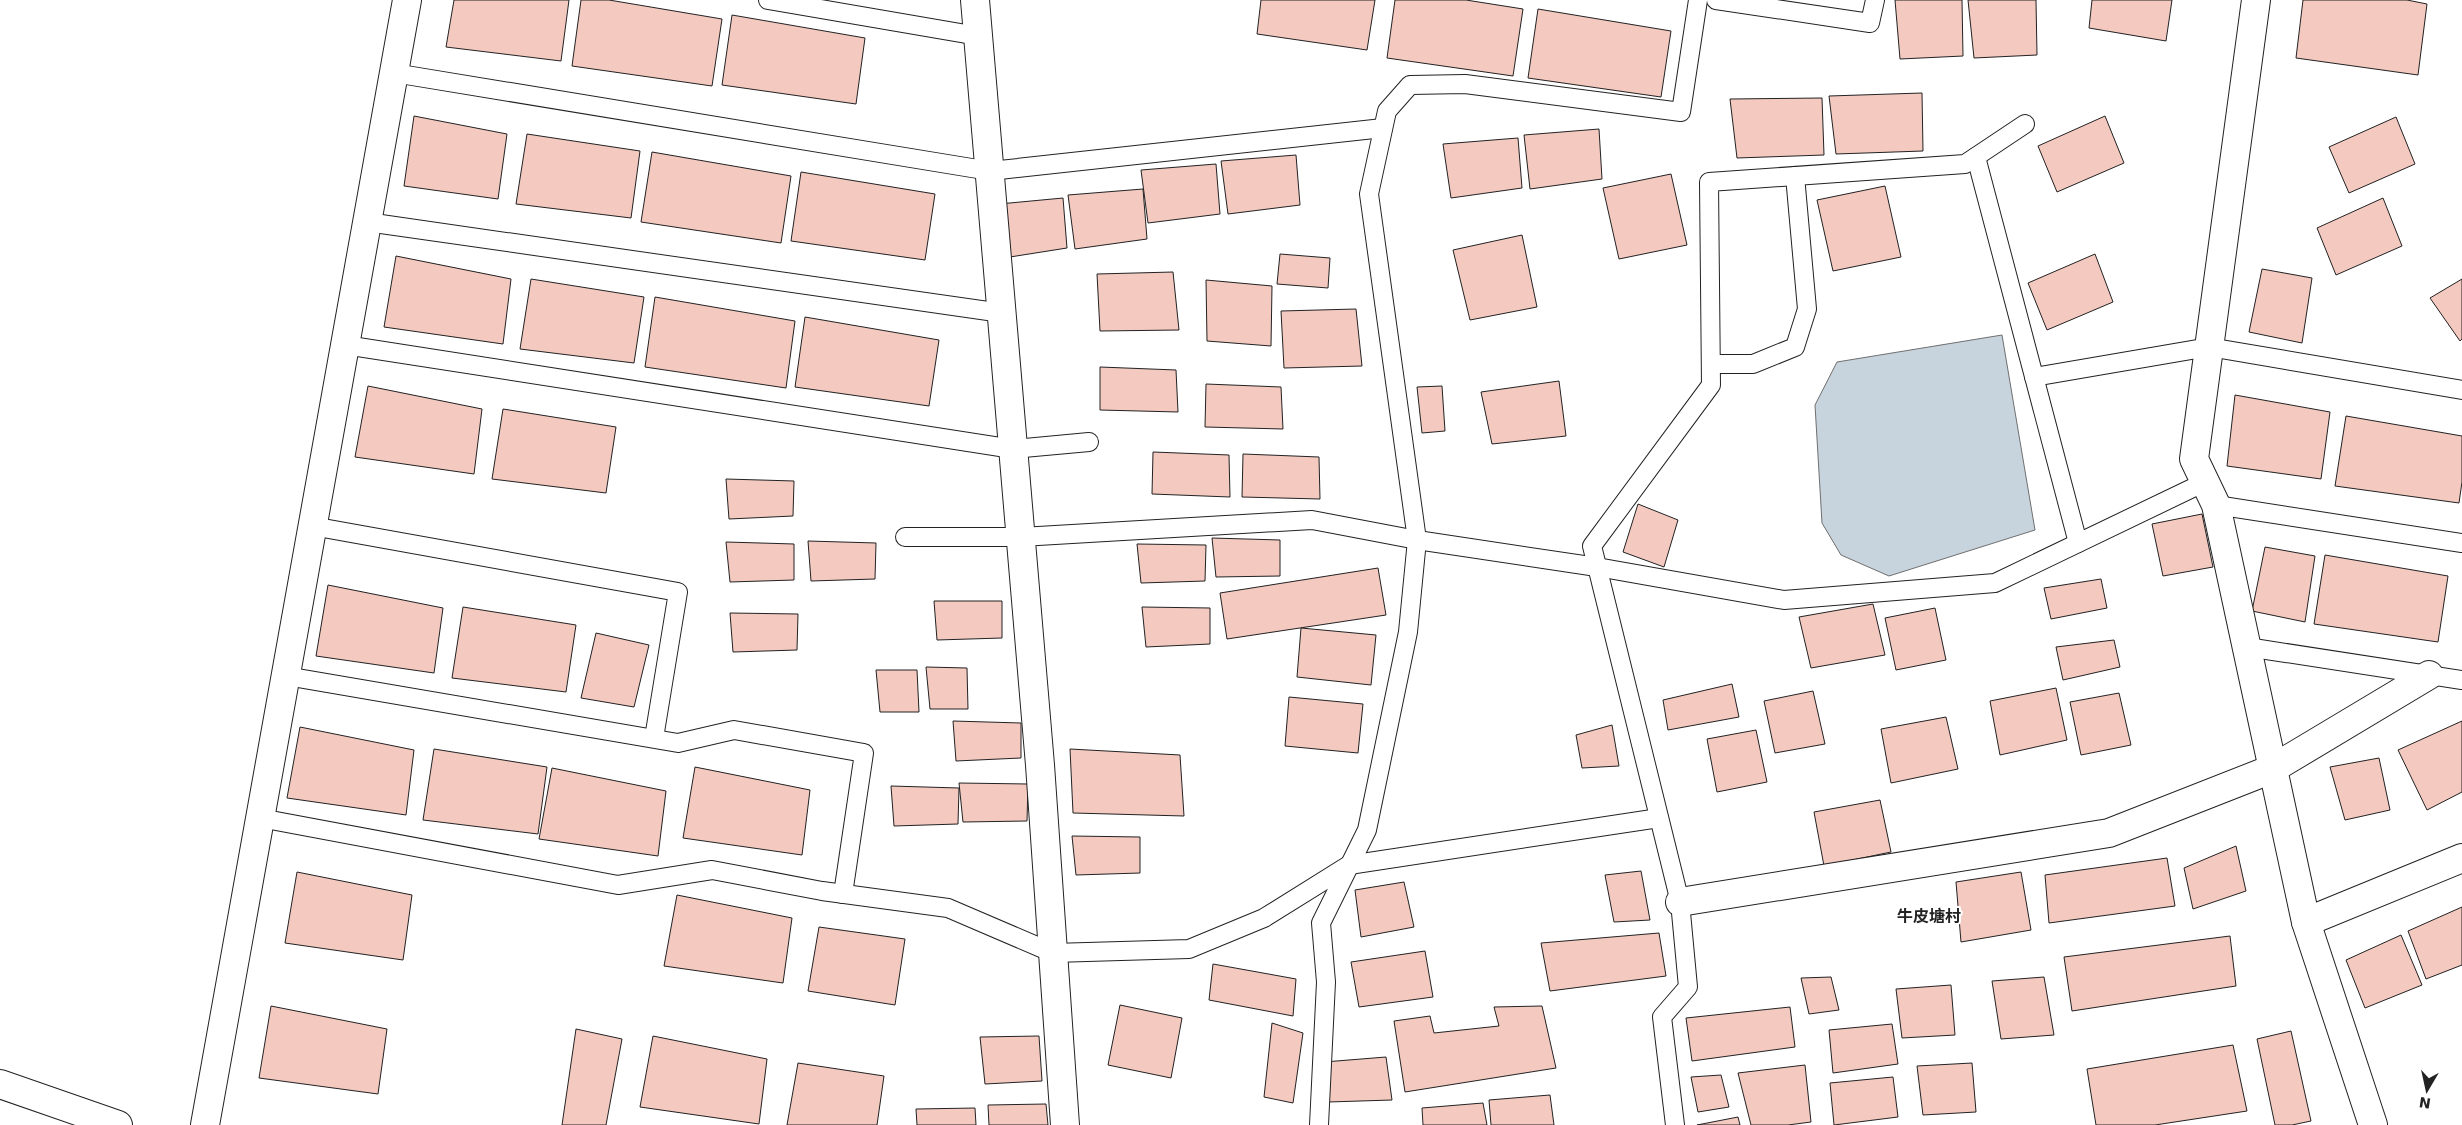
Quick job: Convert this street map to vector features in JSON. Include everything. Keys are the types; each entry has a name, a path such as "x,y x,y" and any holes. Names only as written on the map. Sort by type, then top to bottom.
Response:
{"street":[{"path":"204,1125 407,0"},
{"path":"975,0 1013,449 1065,1125"},
{"path":"2256,0 2194,459 2210,493 2247,647 2306,922 2373,1125"},
{"path":"1680,902 2109,833 2272,769 2429,675"},
{"path":"2306,922 2462,858"},
{"path":"0,1084 118,1125"}],"lane":[{"path":"768,0 978,36"},
{"path":"1319,1125 1326,982 1321,923 1367,830 1408,632 1418,540 1369,194 1387,111 1410,85 1465,84 1681,112 1698,0"},
{"path":"1716,0 1870,23 1875,0"},
{"path":"394,72 990,171 1384,128"},
{"path":"1676,1125 1662,1017 1688,987 1680,902 1592,546 1711,386 1709,182 1965,164 2025,124"},
{"path":"1976,157 2078,542"},
{"path":"1711,364 1753,364 1795,347 1806,309 1796,176"},
{"path":"367,222 1002,313"},
{"path":"345,345 1013,449 1089,442"},
{"path":"2034,377 2209,347 2462,390"},
{"path":"905,537 1020,537 1312,520 1418,540 1597,567 1784,600 1995,582 2078,542 2210,493 2462,543"},
{"path":"312,526 678,592 654,738"},
{"path":"2247,647 2462,680"},
{"path":"286,676 678,743 734,730 864,753 843,894"},
{"path":"260,818 618,885 712,870 843,894 948,908 1053,953 1189,949 1264,918 1349,865 1659,818"}],"shaded area":[{"path":"2002,335 2035,530 1889,576 1841,555 1822,523 1815,405 1837,362"}],"building":[{"path":"454,0 569,0 561,61 446,47"},
{"path":"581,0 609,0 722,19 712,86 572,66"},
{"path":"1261,0 1375,0 1367,50 1257,34"},
{"path":"1395,0 1466,0 1523,9 1513,76 1387,58"},
{"path":"1895,0 1962,0 1963,56 1900,59"},
{"path":"1968,0 2036,0 2037,55 1974,58"},
{"path":"2092,0 2172,0 2166,41 2089,28"},
{"path":"2303,0 2407,0 2427,4 2418,75 2296,58"},
{"path":"1538,9 1671,31 1661,97 1528,78"},
{"path":"732,15 865,38 856,104 722,85"},
{"path":"1922,93 1923,151 1836,154 1829,96"},
{"path":"1822,98 1824,155 1737,158 1730,99"},
{"path":"414,116 507,134 498,199 404,186"},
{"path":"2105,116 2124,163 2057,192 2038,146"},
{"path":"2396,117 2415,164 2349,193 2329,147"},
{"path":"1599,129 1602,179 1530,189 1524,135"},
{"path":"527,134 640,151 631,218 516,204"},
{"path":"1518,138 1522,188 1451,198 1443,144"},
{"path":"652,152 791,176 781,243 641,222"},
{"path":"1296,155 1300,205 1228,214 1221,161"},
{"path":"1216,164 1220,214 1148,223 1141,170"},
{"path":"801,172 935,194 925,260 791,241"},
{"path":"1671,174 1687,245 1619,259 1603,188"},
{"path":"1885,186 1901,257 1833,271 1817,200"},
{"path":"1143,189 1147,239 1075,249 1068,195"},
{"path":"1063,198 1067,248 1010,257 999,204"},
{"path":"2383,198 2402,246 2336,275 2317,228"},
{"path":"1522,235 1537,307 1470,320 1453,250"},
{"path":"1280,254 1330,258 1328,288 1277,284"},
{"path":"2095,254 2113,302 2047,330 2028,283"},
{"path":"396,256 511,279 503,344 384,327"},
{"path":"2262,269 2312,278 2302,343 2249,332"},
{"path":"1173,272 1179,330 1100,331 1097,274"},
{"path":"531,279 644,297 634,363 520,349"},
{"path":"2462,279 2462,339 2460,341 2430,298"},
{"path":"1206,280 1272,286 1271,346 1207,341"},
{"path":"655,297 795,321 786,388 645,367"},
{"path":"1356,309 1362,366 1284,368 1281,311"},
{"path":"805,317 939,340 929,406 795,387"},
{"path":"1100,367 1176,370 1178,412 1100,410"},
{"path":"1559,381 1566,436 1492,444 1481,392"},
{"path":"1206,384 1281,387 1283,429 1205,427"},
{"path":"368,386 482,409 474,474 355,457"},
{"path":"1442,386 1445,431 1422,433 1417,387"},
{"path":"2235,395 2330,412 2321,479 2227,466"},
{"path":"503,409 616,427 606,493 492,479"},
{"path":"2346,416 2462,436 2462,482 2459,503 2335,486"},
{"path":"1153,452 1229,455 1230,497 1152,494"},
{"path":"1243,454 1319,457 1320,499 1242,497"},
{"path":"726,479 794,481 793,516 729,519"},
{"path":"1638,504 1678,520 1664,567 1623,552"},
{"path":"2202,514 2213,567 2163,576 2152,524"},
{"path":"1212,538 1280,540 1280,576 1216,577"},
{"path":"808,541 876,543 875,579 811,581"},
{"path":"726,542 794,544 794,580 730,582"},
{"path":"1137,544 1206,545 1205,581 1141,583"},
{"path":"2265,547 2315,556 2305,622 2252,611"},
{"path":"2325,555 2448,576 2438,642 2314,624"},
{"path":"1378,568 1386,615 1227,639 1220,593"},
{"path":"2101,579 2107,608 2051,619 2044,588"},
{"path":"328,585 443,608 434,673 316,656"},
{"path":"934,601 1002,601 1002,638 937,640"},
{"path":"1873,604 1885,655 1811,668 1799,617"},
{"path":"463,607 576,625 566,692 452,678"},
{"path":"1142,607 1210,608 1210,644 1146,647"},
{"path":"1935,608 1946,660 1896,670 1885,618"},
{"path":"730,613 798,614 797,650 733,652"},
{"path":"1301,628 1376,635 1371,685 1297,677"},
{"path":"596,633 649,645 634,707 581,698"},
{"path":"2114,640 2120,667 2063,680 2056,647"},
{"path":"926,667 967,668 968,709 930,709"},
{"path":"876,670 917,670 919,712 880,712"},
{"path":"1732,684 1739,717 1668,730 1663,700"},
{"path":"2056,688 2067,740 2000,755 1990,701"},
{"path":"1813,691 1825,744 1775,753 1764,701"},
{"path":"2119,693 2131,745 2081,755 2070,702"},
{"path":"1289,697 1363,704 1358,753 1285,746"},
{"path":"1946,717 1958,769 1891,783 1881,729"},
{"path":"953,721 1021,723 1021,758 956,761"},
{"path":"2462,721 2462,792 2427,810 2398,750"},
{"path":"1612,725 1619,766 1582,768 1576,735"},
{"path":"300,727 414,750 406,815 287,798"},
{"path":"1756,730 1767,782 1717,792 1707,739"},
{"path":"434,749 547,767 538,834 423,820"},
{"path":"1070,749 1180,755 1184,816 1073,813"},
{"path":"2379,758 2390,810 2345,820 2330,767"},
{"path":"695,767 810,790 802,855 683,838"},
{"path":"552,768 666,791 658,856 539,839"},
{"path":"959,783 1028,784 1027,821 963,822"},
{"path":"891,786 959,788 958,824 894,826"},
{"path":"1880,800 1891,852 1824,866 1814,812"},
{"path":"1072,836 1140,837 1140,873 1076,875"},
{"path":"2236,846 2246,891 2193,909 2184,868"},
{"path":"2167,858 2175,906 2049,923 2045,875"},
{"path":"1641,871 1650,920 1614,922 1605,875"},
{"path":"297,872 412,895 403,960 285,943"},
{"path":"2021,872 2031,930 1961,942 1956,882"},
{"path":"1404,882 1414,927 1361,937 1355,890"},
{"path":"677,895 792,918 783,983 664,966"},
{"path":"2462,907 2462,965 2426,979 2408,931"},
{"path":"819,927 905,939 895,1005 808,991"},
{"path":"1659,933 1666,976 1550,991 1541,943"},
{"path":"2401,935 2422,985 2365,1008 2346,960"},
{"path":"2230,936 2236,986 2072,1011 2064,957"},
{"path":"1425,951 1433,997 1359,1007 1351,962"},
{"path":"1213,964 1296,979 1293,1016 1209,1000"},
{"path":"1831,977 1839,1010 1809,1014 1801,978"},
{"path":"2044,977 2054,1035 2001,1039 1992,981"},
{"path":"1951,985 1955,1035 1902,1038 1896,989"},
{"path":"1120,1005 1182,1018 1171,1078 1108,1065"},
{"path":"271,1006 387,1029 378,1094 259,1078"},
{"path":"1542,1006 1556,1068 1405,1092 1394,1021 1430,1016 1434,1033 1499,1026 1494,1007"},
{"path":"1790,1007 1795,1047 1692,1061 1686,1018"},
{"path":"1272,1023 1303,1033 1293,1103 1264,1097"},
{"path":"1892,1024 1898,1064 1833,1073 1829,1030"},
{"path":"576,1029 622,1039 606,1125 562,1125"},
{"path":"2291,1031 2311,1121 2292,1125 2275,1125 2257,1039"},
{"path":"653,1036 767,1059 759,1124 640,1107"},
{"path":"1039,1036 1042,1081 985,1084 980,1037"},
{"path":"2233,1045 2247,1111 2155,1125 2096,1125 2087,1069"},
{"path":"1386,1057 1392,1100 1328,1102 1324,1062"},
{"path":"798,1063 884,1076 877,1125 787,1125"},
{"path":"1972,1063 1976,1112 1923,1115 1917,1066"},
{"path":"1805,1065 1811,1122 1788,1125 1751,1125 1738,1073"},
{"path":"1721,1075 1729,1107 1698,1112 1691,1077"},
{"path":"1893,1077 1898,1117 1834,1125 1830,1083"},
{"path":"1550,1095 1554,1125 1491,1125 1489,1100"},
{"path":"1483,1103 1487,1125 1423,1125 1422,1108"},
{"path":"1046,1104 1048,1125 989,1125 988,1105"},
{"path":"975,1108 976,1125 917,1125 916,1109"},
{"path":"1738,1117 1740,1125 1697,1125"}],"district":[{"name":"牛皮塘村","path":"1929,916"}]}
